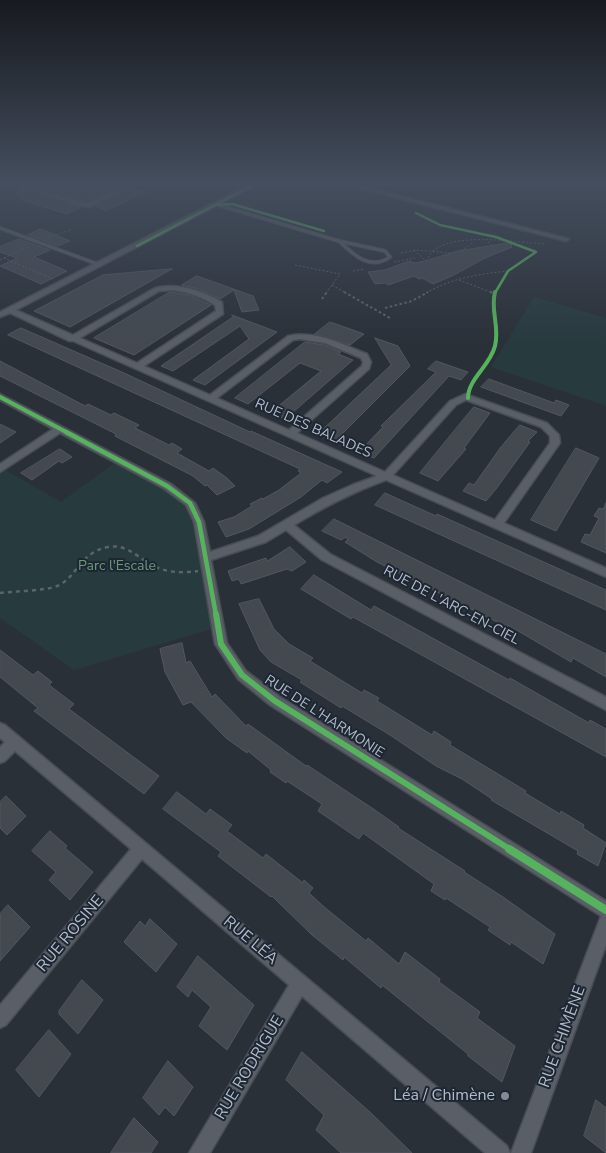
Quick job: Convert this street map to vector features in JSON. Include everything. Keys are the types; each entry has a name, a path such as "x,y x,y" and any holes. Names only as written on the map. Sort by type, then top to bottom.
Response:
{"street":[{"path":"0,316 155,237"},
{"path":"557,237 566,239"},
{"path":"72,339 157,289 168,286 179,288 218,304 220,312 138,366"},
{"name":"RUE DES BALADES","path":"10,310 72,339 138,366 606,573"},
{"path":"210,399 291,338 298,336 315,337 364,356 367,362 366,367 290,434"},
{"name":"RUE DE L'HARMONIE","path":"0,397 180,494 196,512 221,644 242,675 275,701 606,910"},
{"path":"206,558 255,542 349,490 387,476 453,403 465,397 544,425 554,435 555,442 497,525"},
{"path":"0,469 60,430"},
{"name":"RUE DE L'ARC-EN-CIEL","path":"287,525 326,557 606,704"},
{"name":"RUE LÉA","path":"0,729 500,1153"},
{"path":"0,756 15,742"},
{"name":"RUE ROSINE","path":"0,1019 141,849"},
{"name":"RUE CHIMÈNE","path":"521,1153 606,922"},
{"name":"RUE RODRIGUE","path":"199,1153 300,984"}],"lane":[{"path":"24,237 100,265"},
{"path":"326,237 385,251 390,257 378,262 364,262 339,241"}],"path":[{"path":"492,237 531,250"},
{"path":"461,251 470,243 478,241"},
{"path":"487,241 493,246"},
{"path":"414,250 426,261 433,251 450,244 487,241 545,244"},
{"path":"401,253 414,250 450,253"},
{"path":"0,260 4,258 63,284"},
{"path":"295,265 340,274 322,299"},
{"path":"385,308 412,300 436,287 478,273 506,274 513,267"},
{"path":"459,280 495,291 492,302"},
{"path":"332,285 390,318"},
{"path":"0,593 58,586 64,582 82,559 97,550 112,546 125,548 154,566 168,571 192,572 208,569"}],"green space":[{"path":"534,297 606,318 606,406 491,367"},
{"name":"Parc l'Escale","path":"119,460 190,503 218,627 74,670 0,618 0,469 2,468 61,502"}],"building":[{"path":"33,237 60,237 70,241 58,246"},
{"path":"19,239 50,250 34,257 67,271 41,284 0,266 17,258 0,252 0,247"},
{"path":"511,243 512,247 433,284 414,276 388,285 386,283 375,284 368,272 385,270 409,261 415,263 425,261 458,251"},
{"path":"172,269 70,327 34,311 103,275"},
{"path":"197,276 253,296 259,310 242,312 234,290 220,299 198,289 182,285"},
{"path":"170,292 189,295 211,305 134,355 94,338"},
{"path":"232,315 277,332 205,385 193,380 249,339 240,326 173,371 161,366 233,317"},
{"path":"330,322 364,334 350,345 315,334"},
{"path":"21,328 342,472 327,483 322,480 301,497 249,529 226,537 218,522 234,517 252,506 250,504 279,490 301,473 298,471 300,469 8,335"},
{"path":"375,338 398,346 410,366 335,441 318,434 391,365"},
{"path":"305,342 324,345 341,352 338,354 353,360 285,419 270,413 321,371 300,363 248,404 235,398"},
{"path":"0,361 85,406 88,404 111,415 114,413 139,425 135,428 169,445 172,443 182,449 177,453 209,471 213,468 235,486 217,495 207,485 205,486 193,476 115,436 116,434 0,376"},
{"path":"436,361 468,372 461,380 449,376 374,458 359,452 383,427 381,426 436,372 428,369"},
{"path":"489,379 554,403 556,400 569,405 561,416 481,387"},
{"path":"474,407 490,413 464,448 466,449 438,481 420,473"},
{"path":"0,424 16,432 0,443"},
{"path":"520,425 537,432 528,441 530,442 486,501 463,491 469,483 474,485 501,447"},
{"path":"576,448 599,458 556,531 531,520"},
{"path":"60,449 72,457 62,463 59,461 32,480 21,473"},
{"path":"385,493 436,516 437,514 606,590 606,610 375,505"},
{"path":"606,503 606,553 581,542 585,534 590,535 599,518 594,516 599,508 603,509"},
{"path":"334,519 606,654 606,677 573,658 571,662 508,625 507,627 377,562 345,542 348,540 346,537 341,540 322,531"},
{"path":"290,547 306,562 292,571 287,569 241,584 239,579 232,581 228,571 266,558 267,561"},
{"path":"314,575 371,610 374,606 509,680 510,678 589,723 590,720 606,729 606,757 353,617 351,619 301,589"},
{"path":"259,599 274,629 289,644 313,658 310,661 362,693 364,690 379,698 377,701 432,735 434,731 451,742 450,745 526,791 525,793 560,814 561,811 584,825 583,828 606,843 598,866 577,854 578,851 491,800 462,779 436,766 342,706 341,708 300,682 302,680 271,662 260,650 239,604"},
{"path":"182,643 186,663 190,661 212,697 215,694 246,726 248,724 306,766 375,810 398,828 465,871 555,934 543,964 511,942 510,945 488,930 490,927 446,898 445,900 431,891 434,884 363,833 359,839 318,811 322,804 270,772 271,770 248,751 247,753 226,738 191,702 183,705 165,672 160,649"},
{"path":"0,650 33,675 38,671 52,682 49,685 74,704 69,709 159,776 144,794 34,711 38,708 0,677"},
{"path":"177,792 206,814 210,809 232,825 227,831 263,858 266,854 303,883 304,880 313,888 309,893 366,941 368,938 399,964 405,952 440,979 439,982 480,1012 477,1018 515,1046 502,1082 382,985 381,988 344,957 343,960 312,935 272,896 218,856 221,852 163,809"},
{"path":"6,796 26,816 7,835 0,828 0,802"},
{"path":"50,831 67,846 65,848 93,872 70,900 49,880 56,872 32,851"},
{"path":"8,905 30,927 0,961 0,914"},
{"path":"150,919 177,944 156,972 124,942 140,921 145,926"},
{"path":"198,956 254,1005 227,1050 199,1026 211,1007 192,990 188,997 177,987"},
{"path":"82,980 103,1000 78,1034 59,1014 59,1011"},
{"path":"49,1030 71,1054 39,1097 16,1070"},
{"path":"302,1052 371,1113 412,1153 341,1153 316,1130 324,1115 286,1080"},
{"path":"168,1061 193,1087 174,1116 165,1107 159,1115 143,1098"},
{"path":"596,1100 606,1108 606,1153 584,1136"},
{"path":"134,1118 158,1142 151,1153 111,1153"}],"cycle path":[{"path":"137,246 155,237"},
{"path":"468,398 468,389 488,363 495,346 497,326 492,303 496,288 508,271 536,252 495,237"},
{"path":"0,397 167,486 190,503 199,522 221,644 242,675 275,701 606,910"}],"place":[{"name":"Léa / Chimène","path":"505,1096"}]}
